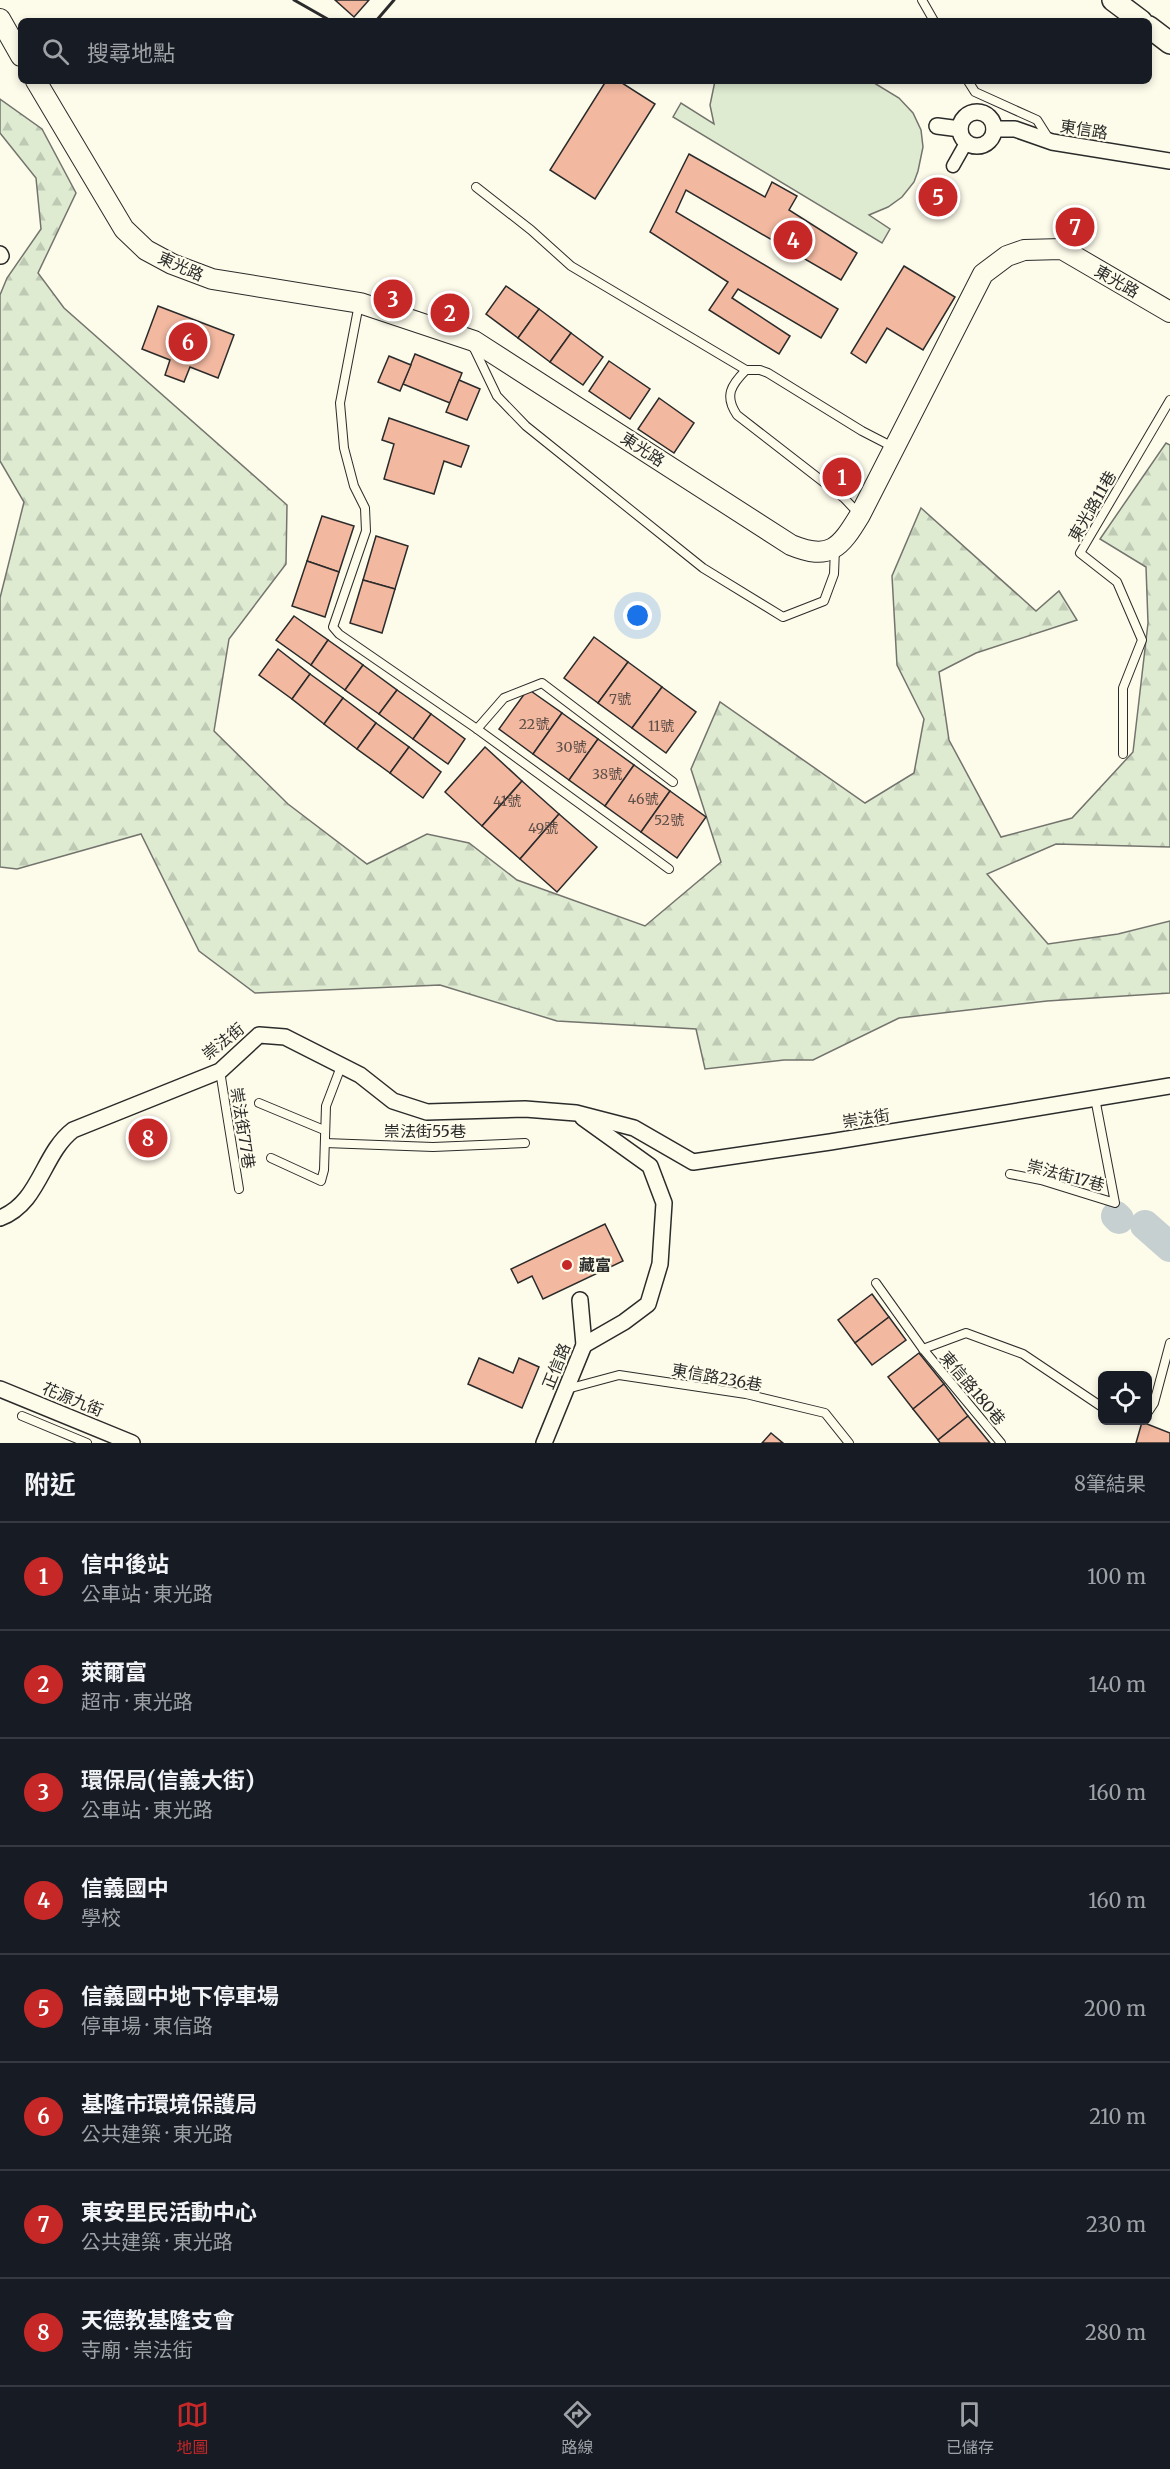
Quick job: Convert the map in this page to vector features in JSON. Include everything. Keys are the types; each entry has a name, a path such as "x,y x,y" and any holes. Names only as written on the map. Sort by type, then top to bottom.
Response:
{"main road":[{"path":"1113,0 1137,18"},
{"path":"1152,29 1170,43"}],"street":[{"path":"0,19 18,51"},
{"name":"東光路","path":"38,84 124,229 146,250 172,264 212,279 360,303 470,340 791,545 814,553 836,546 845,539 860,515 983,274 1007,256 1039,248 1062,249 1170,312"},
{"path":"937,126 963,136 982,145 990,139 994,129 993,124 987,115 977,111 967,115 963,136 953,166"},
{"name":"東信路","path":"994,129 1016,129 1052,142 1170,161"},
{"name":"崇法街","path":"0,1218 18,1208 31,1194 58,1144 73,1130 220,1071 259,1035 285,1037 342,1064 393,1101 427,1112 525,1109 576,1113 634,1128 693,1162 854,1138 1094,1096 1170,1086"},
{"path":"576,1113 650,1166 664,1203 660,1264 648,1304 624,1322 584,1345"},
{"name":"正信路","path":"544,1443 584,1345 580,1300"},
{"name":"花源九街","path":"0,1389 132,1443"}],"lane":[{"path":"922,0 932,18"},
{"path":"970,84 975,92 1037,120 1052,142"},
{"path":"476,187 531,230 571,266 746,370 768,373 862,431 893,447"},
{"path":"360,303 340,403 344,448 354,486 365,508 366,531 333,627 339,634 477,729 669,869"},
{"path":"470,340 496,396 526,426 703,568 783,617 824,601 834,574 836,546"},
{"path":"746,370 735,382 730,398 731,406 738,415 844,498 860,515"},
{"name":"東光路11巷","path":"1122,754 1123,688 1142,640 1117,582 1080,553 1170,400"},
{"path":"477,729 504,698 542,683 673,782"},
{"path":"271,1158 321,1181 324,1170 326,1106 342,1064"},
{"name":"崇法街77巷","path":"220,1071 239,1190"},
{"name":"崇法街17巷","path":"1010,1174 1041,1180 1115,1203 1094,1096"},
{"path":"259,1103 324,1130"},
{"name":"崇法街55巷","path":"325,1143 433,1147 525,1143"},
{"name":"東信路180巷","path":"876,1283 923,1349 1001,1443"},
{"name":"東信路180巷","path":"923,1349 966,1333 1023,1354 1098,1404"},
{"path":"1152,1405 1170,1343"},
{"name":"東信路236巷","path":"567,1389 619,1375 747,1394 825,1413 849,1443"},
{"path":"22,1416 87,1443"}],"green space":[{"path":"714,84 876,84 899,98 913,113 921,130 923,147 914,182 902,197 888,207 869,215 890,229 882,243 673,117 681,103 714,124 710,105"},
{"path":"0,99 42,129 76,193 38,273 64,308 287,505 286,564 229,639 214,731 288,804 367,864 427,834 469,843 517,880 645,926 721,862 691,769 720,702 865,803 914,773 924,719 897,665 892,576 921,508 1036,611 1059,591 1077,620 976,653 939,672 949,740 1001,837 1072,818 1133,752 1148,623 1146,567 1100,539 1166,443 1170,445 1170,847 1056,844 987,874 1048,944 1118,934 1170,921 1170,993 1047,1001 899,1018 813,1060 784,1060 705,1069 696,1029 557,1021 440,985 255,993 199,951 141,834 17,869 0,867 0,598 24,502 0,461 0,295 7,278 41,229 36,178 0,133"}],"building":[{"path":"335,0 369,0 354,17"},
{"path":"604,84 624,84 655,104 595,199 550,170"},
{"path":"689,154 765,197 772,182 797,196 789,210 857,253 841,280 686,190 676,212 838,309 821,338 738,289 732,298 790,336 779,354 709,310 728,282 650,232"},
{"path":"904,266 955,297 923,350 887,328 866,363 851,353"},
{"path":"506,286 539,309 518,338 486,314"},
{"path":"158,306 234,335 218,378 190,367 184,382 165,375 170,360 142,349"},
{"path":"539,309 571,333 550,362 518,338"},
{"path":"571,333 603,357 583,385 550,362"},
{"path":"415,354 462,373 450,403 403,384"},
{"path":"389,356 411,365 400,391 378,382"},
{"path":"609,361 650,389 630,419 589,391"},
{"path":"459,380 480,389 467,420 446,412"},
{"path":"659,398 694,423 674,453 638,429"},
{"path":"389,418 469,446 461,467 444,461 434,494 384,479 394,444 382,440"},
{"path":"322,516 354,526 339,572 307,561"},
{"path":"376,536 408,546 395,589 363,580"},
{"path":"307,561 339,572 325,617 292,606"},
{"path":"363,580 395,589 382,633 350,623"},
{"path":"294,616 328,640 311,665 276,640"},
{"path":"594,637 628,662 598,703 564,678"},
{"path":"328,640 363,665 345,690 311,665"},
{"path":"278,649 310,674 292,699 259,675"},
{"path":"628,662 662,687 632,728 598,703"},
{"path":"363,665 397,690 379,714 345,690"},
{"path":"310,674 343,698 324,724 292,699"},
{"path":"662,687 696,712 666,753 632,728"},
{"path":"528,689 562,713 533,754 499,729"},
{"path":"397,690 431,714 413,739 379,714"},
{"path":"343,698 376,723 357,749 324,724"},
{"path":"562,713 598,739 569,780 533,754"},
{"path":"431,714 465,739 448,764 413,739"},
{"path":"376,723 409,747 390,773 357,749"},
{"path":"598,739 634,765 605,806 569,780"},
{"path":"409,747 441,772 423,798 390,773"},
{"path":"485,747 522,781 482,826 445,792"},
{"path":"634,765 670,791 641,832 605,806"},
{"path":"522,781 559,814 520,859 482,826"},
{"path":"670,791 706,817 677,858 641,832"},
{"path":"559,814 597,847 557,892 520,859"},
{"name":"藏富","path":"605,1224 623,1261 543,1299 532,1276 518,1283 511,1269"},
{"path":"872,1294 889,1317 855,1343 838,1320"},
{"path":"889,1317 906,1340 872,1365 855,1343"},
{"path":"919,1353 944,1384 913,1409 888,1377"},
{"path":"479,1358 513,1373 519,1358 539,1367 522,1408 468,1384"},
{"path":"944,1384 968,1416 938,1440 913,1409"},
{"path":"968,1416 990,1443 940,1443 938,1440"},
{"path":"1141,1425 1150,1425 1170,1433 1170,1443 1136,1443"},
{"path":"771,1433 783,1443 762,1443"}],"waterway":[{"path":"1116,1216 1119,1219"},
{"path":"1145,1225 1170,1247"}],"wall":[{"path":"294,0 326,18"},
{"path":"379,18 394,0"}],"place":[{"name":"信義國中地下停車場","path":"938,197"},
{"name":"東安里民活動中心","path":"1075,227"},
{"name":"信義國中","path":"793,240"},
{"name":"環保局(信義大街)","path":"393,299"},
{"name":"萊爾富","path":"450,313"},
{"name":"基隆市環境保護局","path":"188,342"},
{"name":"信中後站","path":"842,477"},
{"name":"天德教基隆支會","path":"148,1138"},
{"name":"藏富","path":"567,1265"}]}
